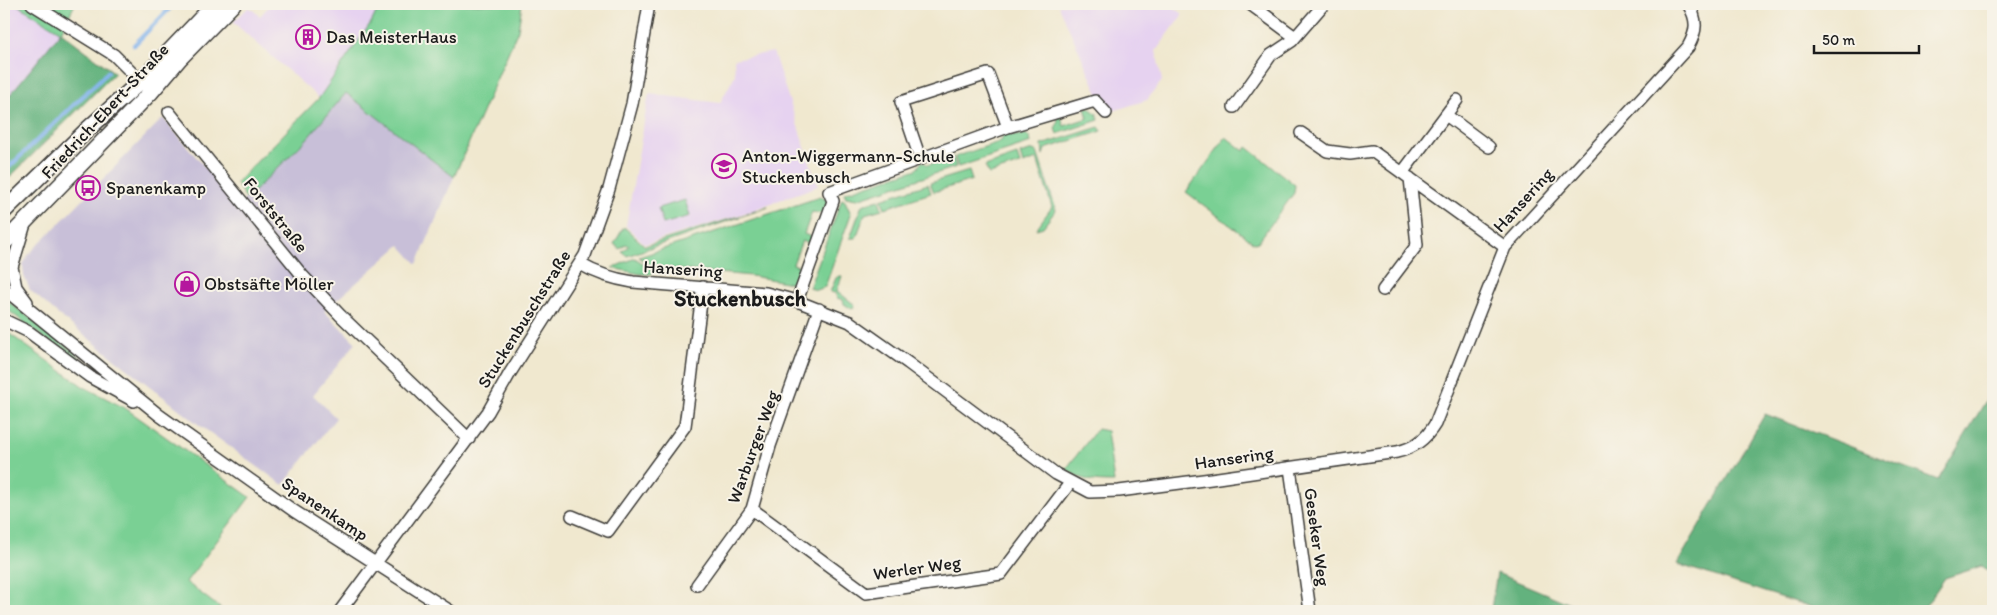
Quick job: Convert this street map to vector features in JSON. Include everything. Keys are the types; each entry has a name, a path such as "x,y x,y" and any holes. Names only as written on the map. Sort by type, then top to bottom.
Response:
{"main road":[{"name":"Friedrich-Ebert-Straße","path":"4,211 140,81 215,4"},
{"name":"Friedrich-Ebert-Straße","path":"4,243 151,92 180,58 232,4"}],"street":[{"path":"32,4 114,55 151,92"},
{"name":"Stuckenbuschstraße","path":"340,611 488,412 510,373 580,264 605,200 620,150 632,104 649,4"},
{"path":"1250,4 1296,37"},
{"path":"1234,107 1271,55 1296,37 1324,4"},
{"name":"Hansering","path":"580,264 591,271 613,279 766,293 797,301 850,322 1049,469 1070,483 1090,492 1119,491 1397,452 1416,446 1428,435 1442,410 1504,247 1688,47 1694,36 1696,25 1694,12 1688,4"},
{"path":"920,158 901,102 988,74 1008,127"},
{"path":"1383,290 1416,245 1406,175 1457,100"},
{"path":"797,301 833,201 829,192 1008,127 1095,101 1106,113"},
{"name":"Forststraße","path":"169,112 302,275 340,316 469,439"},
{"path":"1446,115 1489,147"},
{"path":"1301,134 1327,151 1350,154 1372,151 1504,247"},
{"name":"Spanenkamp","path":"26,219 12,267 16,287 35,314"},
{"path":"572,516 608,531 685,426 703,287"},
{"name":"Spanenkamp","path":"4,289 159,415 294,511 450,611"},
{"name":"Warburger Weg","path":"697,584 752,509 770,446 819,309"},
{"name":"Spanenkamp","path":"4,313 90,377 159,415"},
{"name":"Spanenkamp","path":"4,320 29,332"},
{"name":"Geseker Weg","path":"1290,468 1310,611"},
{"name":"Werler Weg","path":"752,509 866,593 1001,574 1070,483"}],"shaded area":[{"path":"4,4 16,4 61,32 4,102"},
{"path":"271,4 380,4 372,21 319,98 233,22 249,7 260,16"},
{"path":"1065,4 1169,4 1183,14 1156,51 1162,81 1147,100 1110,112 1099,96 1059,6"},
{"name":"Anton-Wiggermann-Schule Stuckenbusch","path":"773,52 818,186 736,216 645,244 626,226 649,94 720,103 735,75 734,59"},
{"path":"346,93 454,177 417,264 400,245 324,311 356,343 313,395 336,418 283,485 198,424 55,312 30,290 24,276 23,265 28,255 163,118 238,206 305,141"}],"green space":[{"path":"16,4 75,4 61,32"},
{"path":"380,4 522,4 518,30 454,177 346,93 305,141 246,199 236,183 319,98 372,21"},
{"path":"61,32 115,73 4,183 4,102"},
{"path":"1088,107 1097,114 1099,120 1057,134 1055,128 1058,123 1057,117 1061,116 1064,126 1088,118 1085,108"},
{"path":"1099,127 1102,131 1045,149 1043,155 1042,145"},
{"path":"1026,134 1030,138 1031,143 958,167 955,157 999,142 1002,140 1003,135 1013,136"},
{"path":"1226,137 1244,151 1247,147 1295,185 1294,193 1258,242 1254,243 1186,192"},
{"path":"1033,150 1037,152 1056,210 1043,227 1036,229 1052,207 1037,159 1023,164 1020,154"},
{"path":"1017,155 1020,164 989,174 985,166"},
{"path":"953,157 956,167 857,199 846,197 844,193 917,169 922,161 928,165"},
{"path":"969,171 972,180 934,192 930,183"},
{"path":"928,184 931,193 885,208 881,199"},
{"path":"820,197 828,200 823,214 812,212 804,234 814,238 812,244 802,241 793,264 803,268 797,284 751,276 652,267 639,257"},
{"path":"842,199 845,201 851,214 825,287 817,290 809,288"},
{"path":"685,200 690,216 663,224 658,208"},
{"path":"879,200 882,209 865,214 856,238 850,238 862,205"},
{"path":"768,207 627,256 622,252 629,246 626,244 620,249 614,244 624,227 645,246"},
{"path":"635,258 653,270 652,274 640,274 612,268"},
{"path":"842,276 837,291 855,305 852,309 844,304 843,300 837,298 835,293 830,292 836,278"},
{"path":"4,298 79,356 78,362 75,362 4,307"},
{"path":"4,330 84,387 125,408 250,497 186,582 224,611 4,611"},
{"path":"1993,389 1993,574 1982,566 1945,578 1922,611 1824,611 1677,564 1765,414 1938,480"},
{"path":"1097,429 1107,431 1114,482 1088,480 1066,469"},
{"path":"1497,573 1587,611 1497,611 1491,608"}],"waterway":[{"path":"134,45 174,4"},
{"path":"4,172 108,72"}],"place":[{"name":"Das MeisterHaus","path":"308,37"},
{"name":"Anton-Wiggermann-Schule Stuckenbusch","path":"724,166"},
{"name":"Spanenkamp","path":"88,188"},
{"name":"Obstsäfte Möller","path":"187,284"}],"district":[{"name":"Stuckenbusch","path":"740,298"}]}
